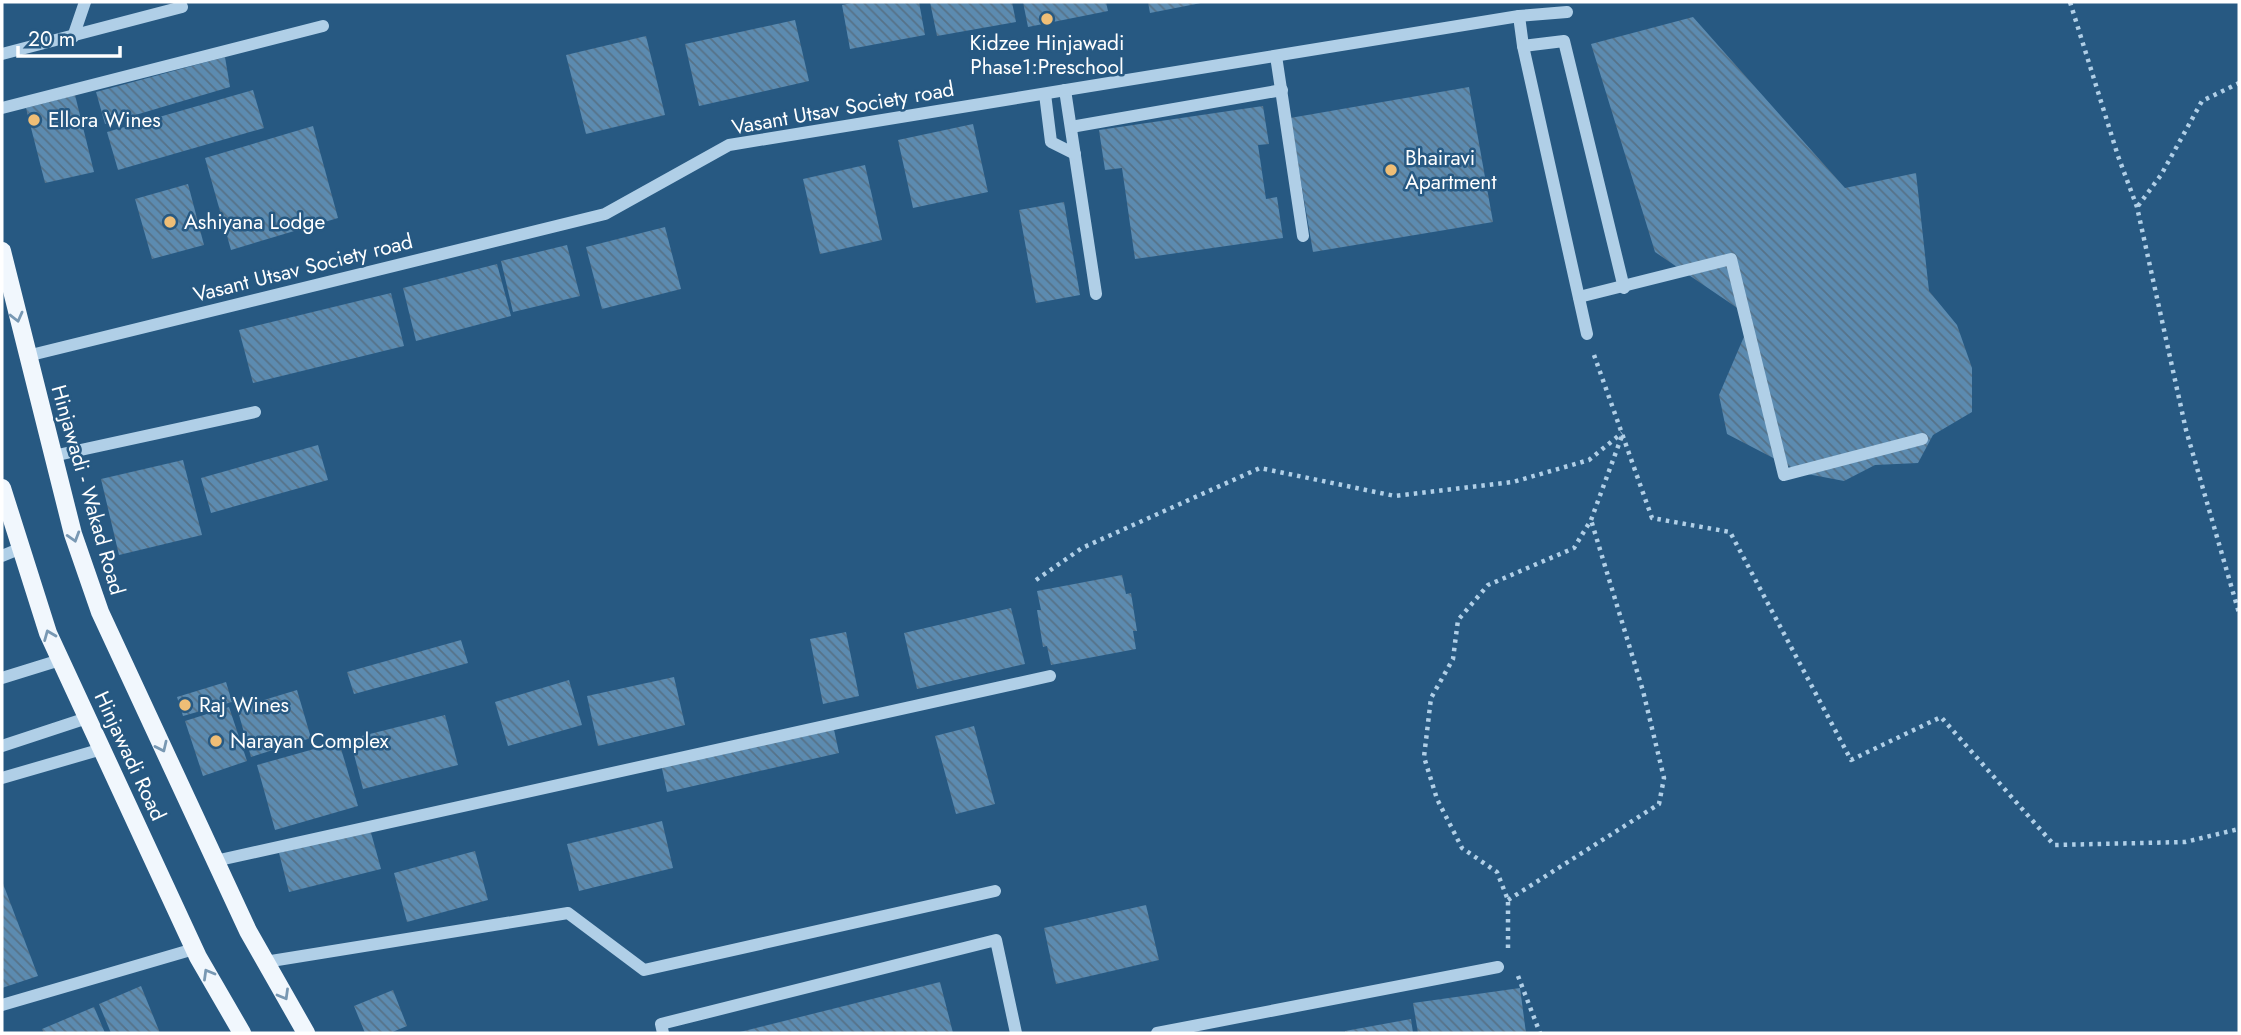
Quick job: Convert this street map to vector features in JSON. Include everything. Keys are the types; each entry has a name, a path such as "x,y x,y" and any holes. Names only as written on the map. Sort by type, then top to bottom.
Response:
{"main road":[{"name":"Hinjawadi - Wakad Road","path":"2,251 73,534 100,612 215,860 265,962 306,1033"},
{"name":"Hinjawadi Road","path":"2,488 19,550 60,660 194,949 242,1033"}],"street":[{"path":"73,37 85,2"},
{"path":"2,54 182,7"},
{"name":"Vasant Utsav Society road","path":"27,356 606,214 729,145 1519,16 1567,12"},
{"path":"1519,16 1522,46 1587,334"},
{"path":"2,108 323,26"},
{"path":"1522,46 1564,41 1624,288"},
{"path":"1276,55 1303,236"},
{"path":"1065,90 1096,294"},
{"path":"1071,127 1282,90"},
{"path":"1045,94 1051,142 1075,154"},
{"path":"1579,297 1624,288 1731,259 1784,475 1922,439"},
{"path":"53,456 255,412"},
{"path":"2,555 19,550"},
{"path":"2,678 60,660"},
{"path":"215,860 1050,676"},
{"path":"2,747 88,718"},
{"path":"2,778 102,749"},
{"path":"265,962 568,913 644,970 995,891"},
{"path":"663,1033 661,1024 996,940 1016,1033"},
{"path":"2,1005 194,949"},
{"path":"1157,1033 1498,967"}],"path":[{"path":"2070,2 2118,156 2137,206 2186,430 2239,612"},
{"path":"2137,206 2161,175 2202,101 2239,83"},
{"path":"1587,334 1652,518 1730,532 1851,760 1941,717 2054,845 2185,842 2239,830"},
{"path":"1511,958 1506,945 1508,900 1497,872 1462,848 1437,799 1424,758 1432,698 1453,659 1458,620 1488,585 1574,548 1591,520 1623,432"},
{"path":"1035,580 1082,548 1260,468 1395,496 1525,478 1589,460 1623,432"},
{"path":"1508,900 1660,804 1664,778 1643,691 1591,520"},
{"path":"1516,970 1540,1033"}],"building":[{"path":"857,2 919,2 925,35 850,49 842,5"},
{"path":"930,2 1012,2 1016,22 937,36"},
{"name":"Kidzee Hinjawadi Phase1:Preschool","path":"1023,2 1106,2 1108,11 1028,27"},
{"path":"1148,2 1201,2 1201,3 1150,13"},
{"path":"1693,17 1845,188 1916,173 1929,291 1957,325 1972,368 1972,412 1933,435 1918,463 1875,465 1844,481 1802,473 1727,434 1719,395 1752,318 1655,252 1591,44"},
{"path":"795,20 809,81 699,106 685,44"},
{"path":"646,36 665,115 586,134 566,55"},
{"path":"225,57 230,87 105,124 96,92"},
{"name":"Bhairavi Apartment","path":"1469,87 1493,222 1313,252 1290,118"},
{"path":"253,90 264,128 118,170 107,132"},
{"path":"75,95 94,172 45,183 26,108"},
{"path":"1263,106 1269,144 1258,145 1266,199 1277,197 1283,238 1135,259 1122,168 1105,170 1099,130"},
{"path":"973,124 988,192 913,208 898,140"},
{"path":"313,126 338,218 231,250 205,158"},
{"path":"865,165 882,240 820,254 803,179"},
{"name":"Ashiyana Lodge","path":"188,184 204,245 152,259 135,199"},
{"path":"1064,202 1080,295 1036,303 1019,210"},
{"path":"665,227 681,289 602,309 586,247"},
{"path":"567,245 580,296 513,312 501,261"},
{"path":"497,264 511,316 416,341 403,288"},
{"path":"391,293 404,346 253,383 239,330"},
{"path":"318,445 328,480 211,513 201,478"},
{"path":"183,460 202,535 119,555 101,479"},
{"path":"1122,575 1126,594 1131,593 1137,631 1133,631 1136,649 1051,665 1047,646 1043,647 1037,591"},
{"path":"1011,608 1025,664 917,689 904,633"},
{"path":"846,632 859,696 823,704 810,639"},
{"path":"461,640 468,663 354,694 347,672"},
{"path":"674,677 685,725 598,746 587,696"},
{"path":"569,680 582,725 508,746 495,702"},
{"path":"226,682 232,702 183,716 177,697"},
{"path":"297,690 311,738 251,757 237,708"},
{"name":"Narayan Complex","path":"229,707 247,761 203,776 185,721"},
{"path":"445,715 458,765 363,789 350,739"},
{"path":"832,720 839,753 667,792 660,759"},
{"path":"974,726 995,804 956,814 935,736"},
{"path":"339,742 358,806 275,830 257,765"},
{"path":"662,821 673,868 579,891 567,844"},
{"path":"370,829 381,869 289,892 279,853"},
{"path":"475,851 488,900 407,922 394,873"},
{"path":"2,881 38,976 2,988"},
{"path":"1146,905 1159,960 1056,984 1044,928"},
{"path":"940,982 953,1033 740,1033 740,1032"},
{"path":"141,986 160,1033 111,1033 99,1004"},
{"path":"1520,988 1526,1033 1418,1033 1413,1003"},
{"path":"393,990 407,1026 390,1033 365,1033 354,1006"},
{"path":"94,1007 105,1033 44,1033 42,1029"},
{"path":"1411,1019 1413,1033 1345,1033 1345,1031"}],"place":[{"name":"Kidzee Hinjawadi Phase1:Preschool","path":"1047,19"},
{"name":"Ellora Wines","path":"34,120"},
{"name":"Bhairavi Apartment","path":"1391,170"},
{"name":"Ashiyana Lodge","path":"170,222"},
{"name":"Raj Wines","path":"185,705"},
{"name":"Narayan Complex","path":"216,741"}]}
